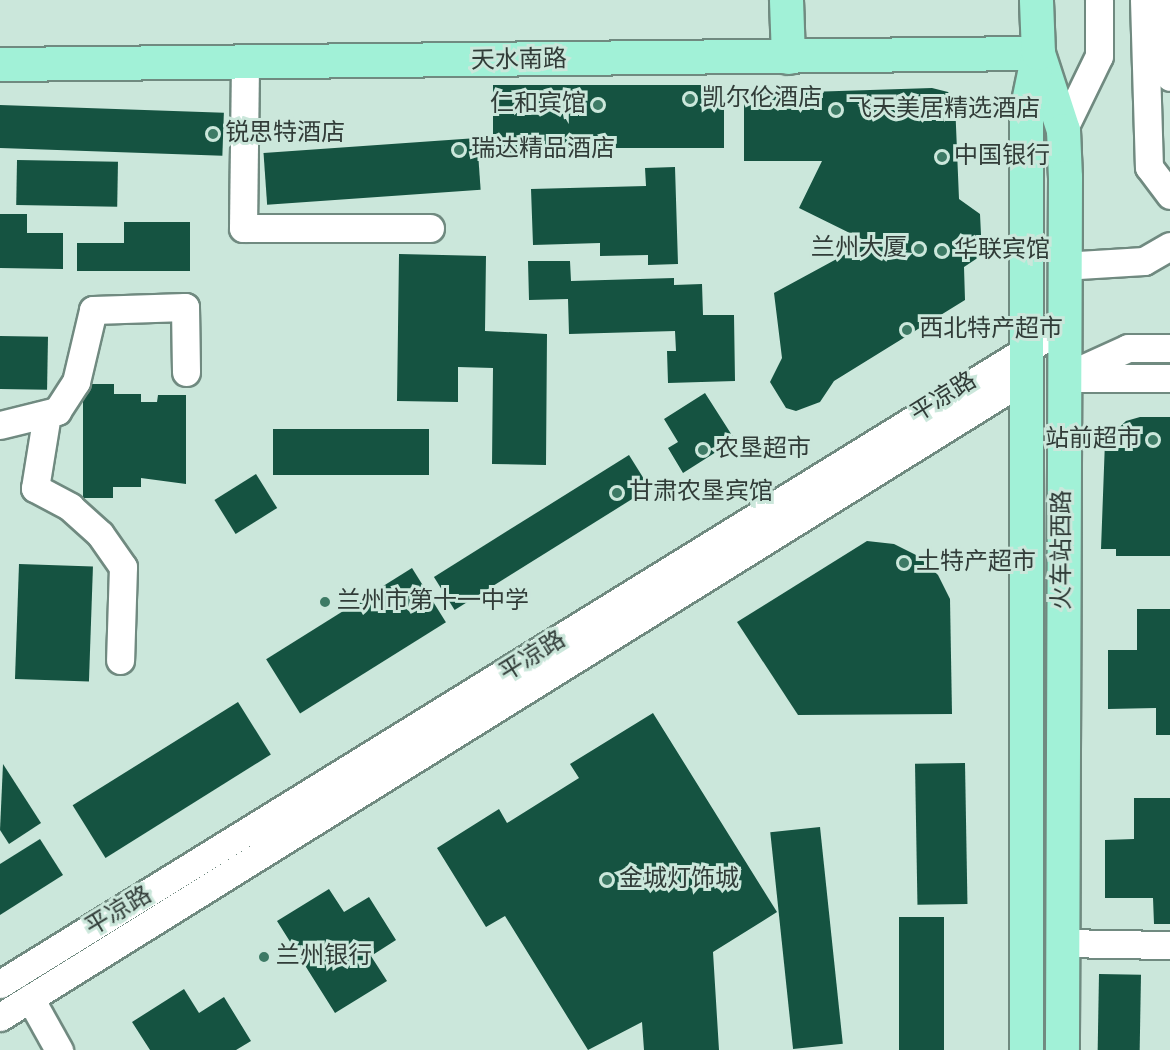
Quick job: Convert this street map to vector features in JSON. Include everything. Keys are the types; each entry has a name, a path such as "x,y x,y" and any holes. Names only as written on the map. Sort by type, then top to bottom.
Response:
{"main road":[{"path":"786,0 788,57"},
{"name":"火车站西路","path":"1026,1050 1026,111 1038,53 1036,0"},
{"name":"天水南路","path":"0,64 245,64 1038,53"},
{"name":"火车站西路","path":"1038,53 1063,130 1062,1050"},
{"path":"1026,378 1062,378"}],"street":[{"path":"1063,130 1099,56 1099,0"},
{"path":"1144,0 1149,167 1170,195"},
{"path":"1165,0 1170,77"},
{"path":"245,64 243,228 429,228"},
{"path":"1062,266 1144,261 1170,246"},
{"path":"0,425 57,411 76,382 93,310 185,307 186,372"},
{"name":"平凉路","path":"0,984 1027,345 1064,327"},
{"path":"1062,378 1128,348 1170,348"},
{"name":"平凉路","path":"0,1017 1026,378"},
{"path":"1062,378 1170,378"},
{"path":"47,414 35,488 93,527 123,567 120,660"},
{"path":"1062,943 1170,945"},
{"path":"30,999 59,1050"}],"building":[{"path":"493,85 724,85 724,148 546,148 546,154 493,154"},
{"name":"兰州大厦","path":"932,88 948,92 955,102 959,199 980,214 982,255 964,267 965,300 834,381 820,402 796,411 786,408 770,382 782,358 774,293 868,242 799,208 822,161 744,161 744,94"},
{"path":"0,105 224,113 222,156 0,148"},
{"path":"477,138 481,190 267,205 264,153"},
{"path":"17,160 118,162 117,207 16,205"},
{"path":"675,167 678,264 648,265 648,255 600,256 600,243 533,245 531,189 646,186 645,168"},
{"path":"0,214 27,214 27,233 63,233 63,269 0,268"},
{"path":"124,222 190,222 190,271 77,271 77,243 124,243"},
{"path":"399,254 486,256 485,331 547,334 546,465 492,464 493,368 458,367 458,402 397,401"},
{"path":"528,261 570,261 571,281 674,278 674,285 702,284 703,315 734,315 735,381 668,383 667,351 676,351 675,331 569,334 568,299 529,300"},
{"path":"0,336 48,337 47,390 0,389"},
{"path":"83,384 114,384 114,394 141,394 141,402 157,402 158,395 186,395 186,484 141,478 141,487 113,487 113,498 83,498"},
{"path":"705,393 735,440 683,473 668,448 678,442 664,419"},
{"path":"1140,417 1170,417 1170,556 1116,556 1116,549 1101,549 1105,441 1126,421"},
{"path":"273,429 429,429 429,475 273,475"},
{"path":"629,455 650,488 455,610 434,577"},
{"path":"256,474 277,508 236,534 214,500"},
{"path":"867,541 894,544 918,556 938,575 950,599 952,714 798,715 737,622"},
{"path":"19,564 93,567 89,682 15,679"},
{"path":"412,568 446,622 300,713 266,659"},
{"path":"1137,609 1170,609 1170,735 1156,735 1156,708 1108,709 1108,650 1137,650"},
{"path":"238,702 271,755 105,858 73,805"},
{"name":"金城灯饰城","path":"653,713 777,912 713,952 719,1050 644,1050 642,1022 588,1050 505,916 486,927 437,848 499,809 507,823 579,778 570,764"},
{"path":"965,763 967,904 917,905 915,764"},
{"path":"3,764 41,823 9,844 0,830"},
{"path":"1134,798 1170,798 1170,924 1154,924 1153,898 1105,898 1105,840 1134,839"},
{"path":"820,827 843,1044 793,1049 770,832"},
{"path":"40,839 63,875 0,915 0,864"},
{"path":"329,889 344,912 369,897 396,940 371,956 387,981 335,1013 277,921"},
{"path":"899,917 944,917 944,1050 899,1050"},
{"path":"1099,974 1141,975 1140,1050 1098,1050"},
{"path":"184,989 199,1013 224,997 251,1041 236,1050 150,1050 132,1022"}],"place":[{"name":"凯尔伦酒店","path":"690,99"},
{"name":"仁和宾馆","path":"598,105"},
{"name":"飞天美居精选酒店","path":"836,110"},
{"name":"锐思特酒店","path":"213,134"},
{"name":"瑞达精品酒店","path":"459,150"},
{"name":"中国银行","path":"942,157"},
{"name":"兰州大厦","path":"919,249"},
{"name":"华联宾馆","path":"942,251"},
{"name":"西北特产超市","path":"907,330"},
{"name":"站前超市","path":"1153,440"},
{"name":"农垦超市","path":"703,450"},
{"name":"甘肃农垦宾馆","path":"617,493"},
{"name":"土特产超市","path":"904,563"},
{"name":"兰州市第十一中学","path":"325,602"},
{"name":"金城灯饰城","path":"607,880"},
{"name":"兰州银行","path":"264,957"}]}
